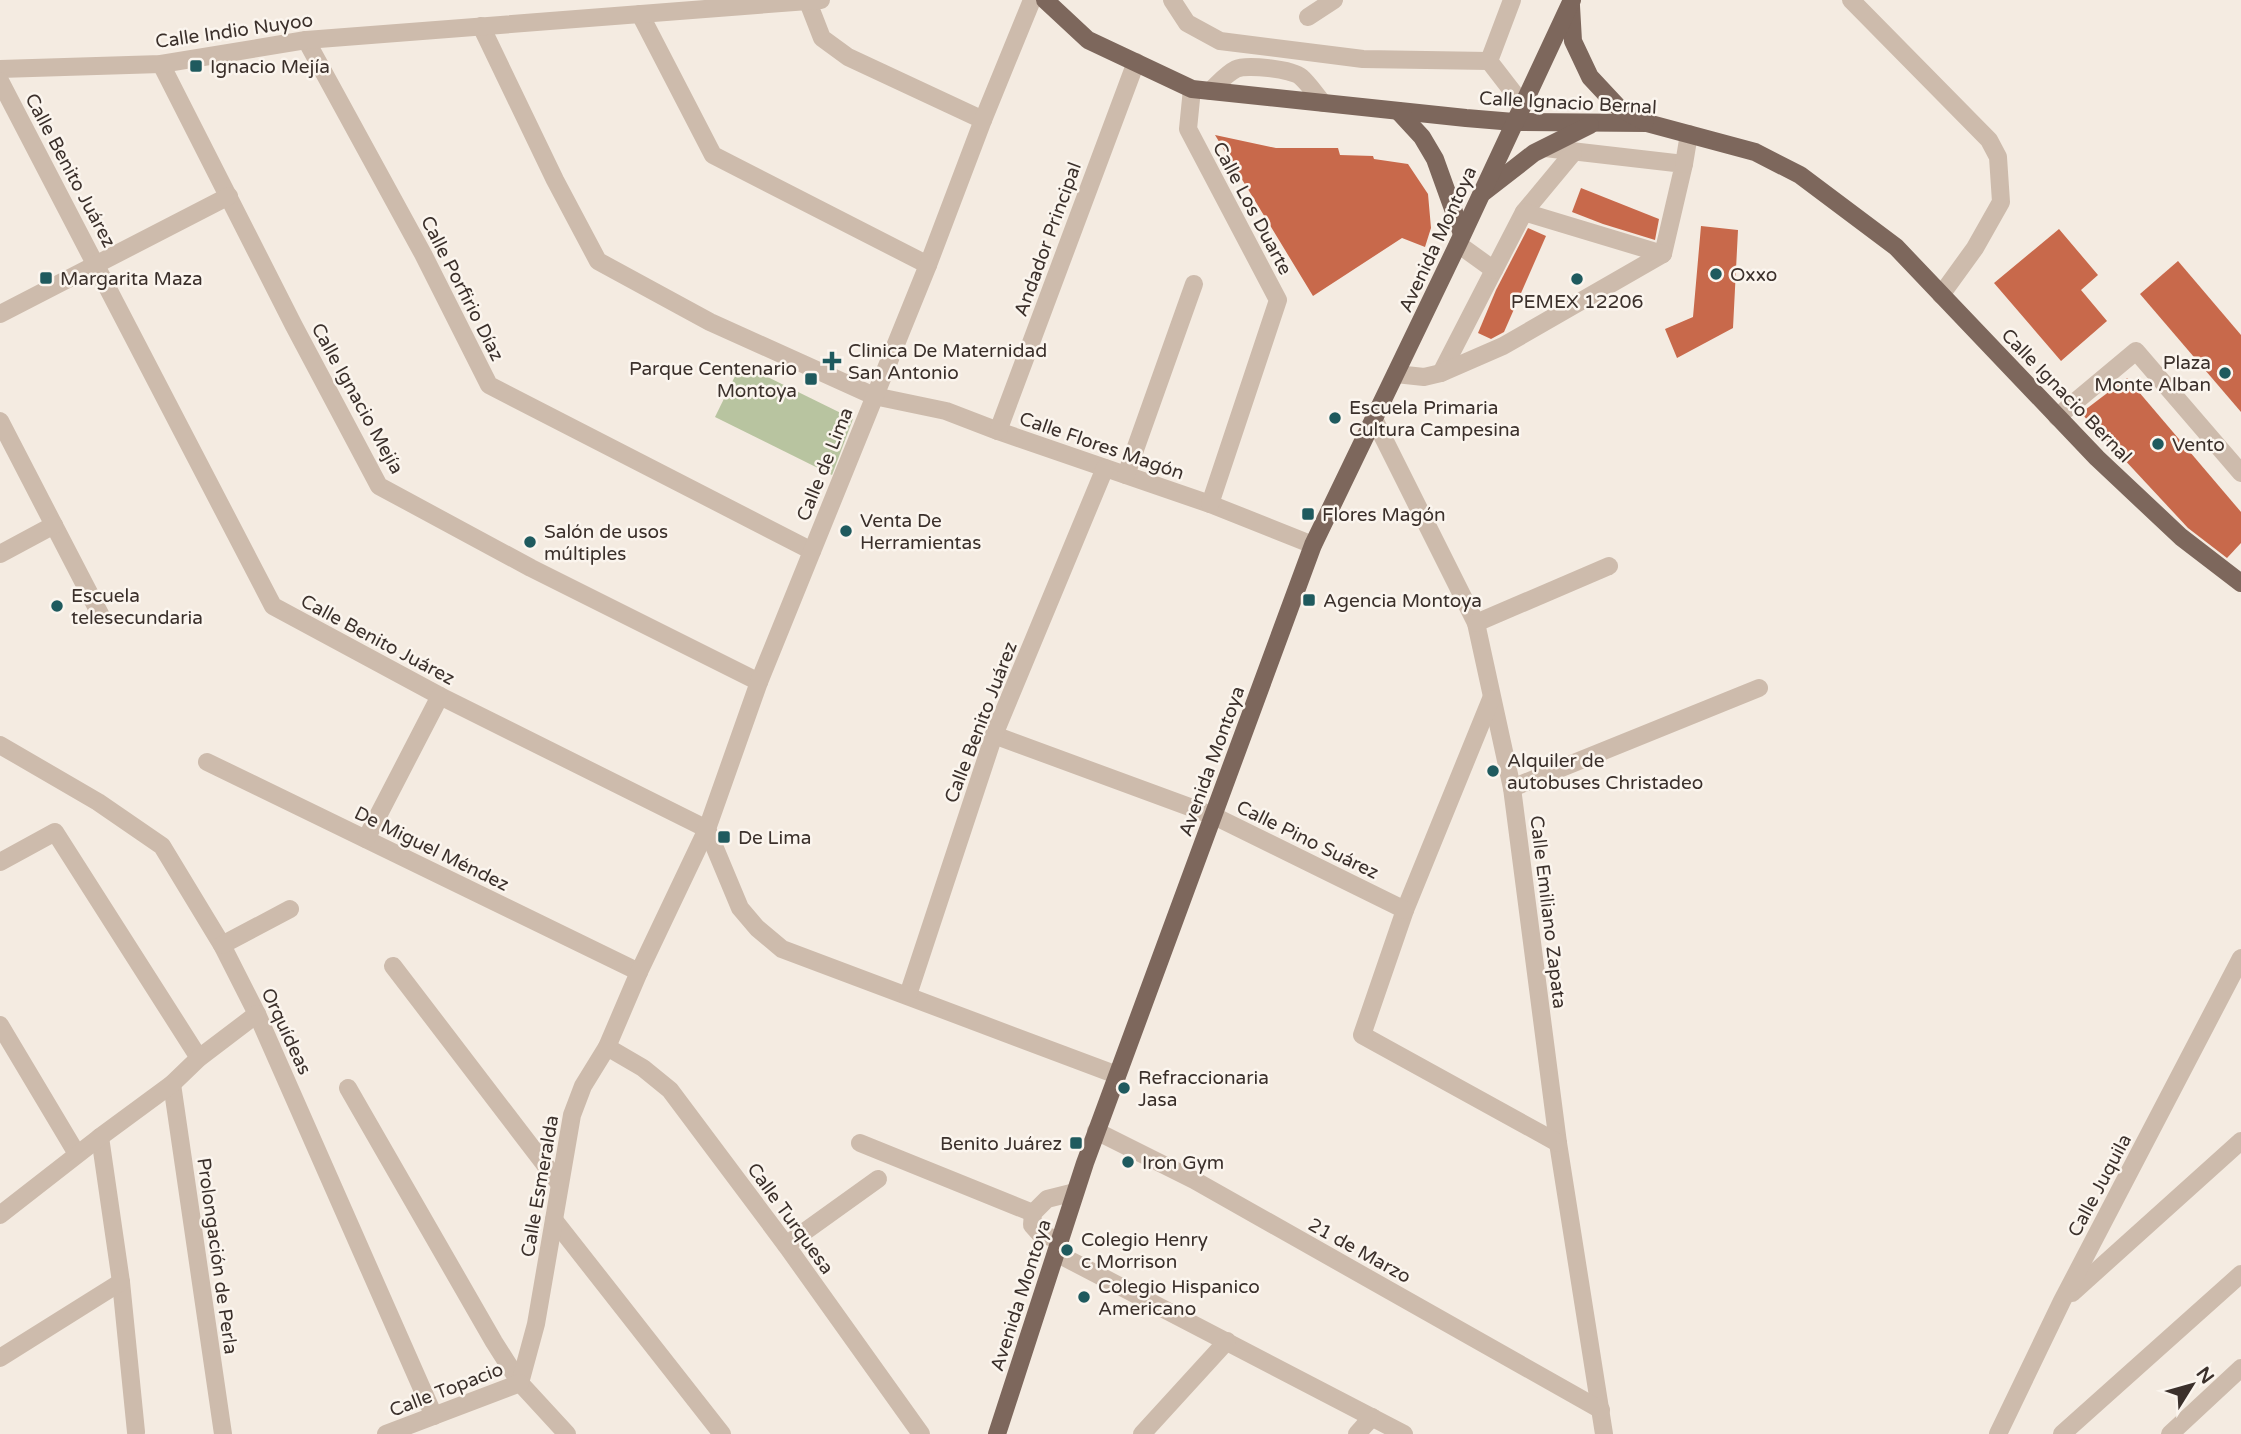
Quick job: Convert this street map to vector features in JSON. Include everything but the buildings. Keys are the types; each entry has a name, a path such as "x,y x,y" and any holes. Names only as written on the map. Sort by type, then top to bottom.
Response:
{"main road":[{"name":"Calle Ignacio Bernal","path":"1045,0 1088,40 1201,90 1514,122 1647,123 1755,152 1800,175 1896,247 2097,458 2181,537 2241,583"},
{"name":"Avenida Montoya","path":"997,1434 1096,1131 1313,545 1482,194 1571,1"},
{"path":"1571,1 1573,41 1590,77 1618,107 1647,123"},
{"path":"1398,111 1422,137 1436,159 1460,239"},
{"path":"1482,194 1534,153 1593,123"}],"street":[{"name":"Calle de Lima","path":"706,830 759,682 1032,0"},
{"path":"1172,0 1188,23 1220,41 1363,59 1489,61"},
{"path":"1308,17 1335,0"},
{"path":"1489,61 1512,0"},
{"path":"1852,0 1989,140 1998,157 2001,202 1975,248 1941,295"},
{"path":"815,1 822,38 848,57 983,120"},
{"name":"Calle Indio Nuyoo","path":"0,69 161,64 306,40 815,1"},
{"path":"640,14 713,155 928,265"},
{"name":"Calle Flores Magón","path":"481,26 555,180 598,261 710,322 874,396 946,411 1210,504 1313,545"},
{"name":"Calle Porfirio Díaz","path":"306,40 423,254 489,384 812,551"},
{"path":"1489,61 1523,105"},
{"name":"Andador Principal","path":"998,431 1136,62"},
{"name":"Calle Ignacio Mejía","path":"161,64 379,486 531,568 759,682"},
{"path":"1201,90 1238,68 1247,66 1293,72 1301,77 1322,103"},
{"name":"Calle Benito Juárez","path":"0,81 273,606 440,696 706,830"},
{"name":"Calle Los Duarte","path":"1201,90 1188,129 1278,300 1210,504"},
{"path":"1396,374 1424,377 1441,373 1503,346 1663,254 1689,134"},
{"path":"1545,148 1684,164"},
{"path":"1441,373 1524,212 1573,153"},
{"path":"0,314 229,196"},
{"path":"1524,212 1663,254"},
{"path":"1460,239 1494,270"},
{"path":"1126,475 1194,284"},
{"path":"2057,416 2136,351 2241,473"},
{"name":"Calle Emiliano Zapata","path":"1374,419 1476,622 1511,788 1558,1143 1604,1434"},
{"path":"0,421 101,616"},
{"name":"Calle Benito Juárez","path":"908,995 994,734 1105,468"},
{"path":"0,554 54,525"},
{"path":"1476,622 1609,566"},
{"path":"1511,788 1759,688"},
{"path":"366,839 440,696"},
{"path":"1491,699 1405,910 1362,1035 1558,1143"},
{"name":"Calle Pino Suárez","path":"994,734 1214,816 1405,910"},
{"name":"Orquídeas","path":"0,745 99,802 162,846 222,945 257,1014 434,1416"},
{"name":"De Miguel Méndez","path":"207,762 639,972"},
{"path":"706,830 740,908 757,928 782,949 1117,1075"},
{"name":"Calle Esmeralda","path":"520,1383 532,1343 572,1115 583,1086 607,1047 706,830"},
{"path":"0,862 55,832 199,1058"},
{"path":"222,945 290,909"},
{"name":"Calle Juquila","path":"1997,1434 2062,1301 2241,958"},
{"path":"393,966 559,1183"},
{"path":"0,1215 172,1084 199,1058 257,1014"},
{"path":"0,1025 78,1154"},
{"name":"Calle Turquesa","path":"607,1047 643,1068 670,1090 786,1245 921,1434"},
{"name":"Prolongación de Perla","path":"172,1084 223,1434"},
{"path":"348,1088 494,1342 520,1383 567,1434"},
{"name":"21 de Marzo","path":"1096,1131 1194,1180 1601,1410"},
{"path":"100,1137 121,1282 136,1433"},
{"path":"2062,1301 2241,1141"},
{"path":"860,1143 1033,1213"},
{"path":"786,1245 878,1179"},
{"path":"1075,1192 1047,1199 1033,1213 1032,1225 1040,1234 1227,1341 1404,1434"},
{"path":"554,1220 722,1434"},
{"path":"2062,1434 2241,1274"},
{"path":"0,1358 121,1282"},
{"path":"1142,1434 1227,1341"},
{"path":"2170,1434 2241,1368"},
{"name":"Calle Topacio","path":"386,1434 416,1429 434,1416 520,1383"},
{"path":"1357,1434 1372,1417"}],"green space":[{"path":"741,364 853,419 832,475 715,417"}],"place":[{"name":"Ignacio Mejía","path":"196,66"},
{"name":"Oxxo","path":"1716,274"},
{"name":"Margarita Maza","path":"46,278"},
{"name":"PEMEX 12206","path":"1577,279"},
{"name":"Clinica De Maternidad San Antonio","path":"832,361"},
{"name":"Plaza Monte Alban","path":"2225,373"},
{"name":"Parque Centenario Montoya","path":"811,379"},
{"name":"Escuela Primaria Cultura Campesina","path":"1335,418"},
{"name":"Vento","path":"2158,444"},
{"name":"Flores Magón","path":"1308,514"},
{"name":"Venta De Herramientas","path":"846,531"},
{"name":"Salón de usos múltiples","path":"530,542"},
{"name":"Agencia Montoya","path":"1309,600"},
{"name":"Escuela telesecundaria","path":"57,606"},
{"name":"Alquiler de autobuses Christadeo","path":"1493,771"},
{"name":"De Lima","path":"724,837"},
{"name":"Refraccionaria Jasa","path":"1124,1088"},
{"name":"Benito Juárez","path":"1076,1143"},
{"name":"Iron Gym","path":"1128,1162"},
{"name":"Colegio Henry c Morrison","path":"1067,1250"},
{"name":"Colegio Hispanico Americano","path":"1084,1297"}]}
